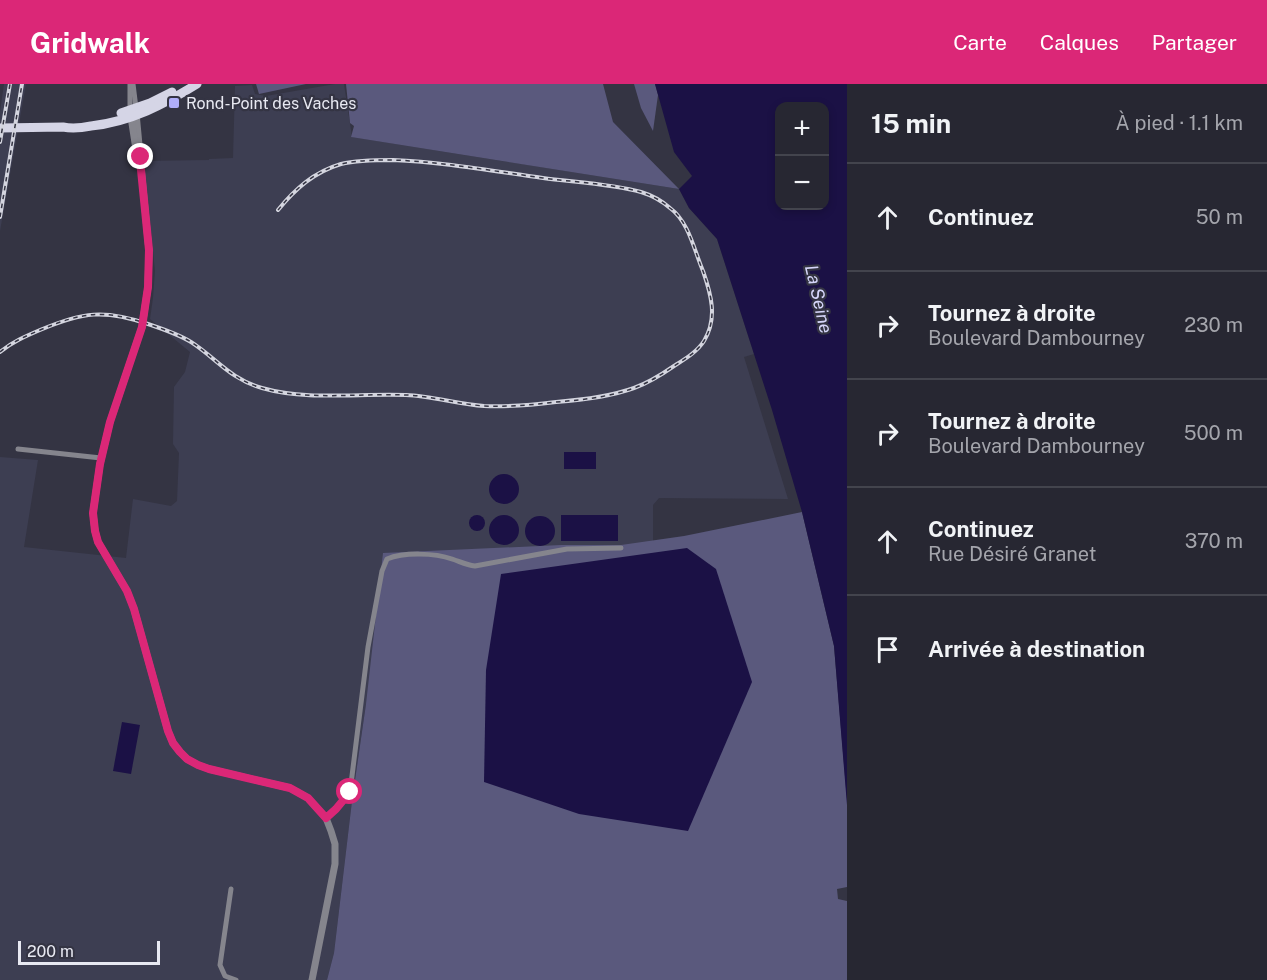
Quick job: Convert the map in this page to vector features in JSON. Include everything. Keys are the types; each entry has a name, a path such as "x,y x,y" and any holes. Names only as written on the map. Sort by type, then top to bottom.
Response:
{"main road":[{"path":"133,112 187,84"},
{"path":"0,128 63,127 133,112 163,104 197,84"}],"street":[{"path":"131,84 137,157 140,160 149,250 148,287 142,327 112,414 101,458 93,506 95,531 134,609 173,743 187,759 198,765 299,792 308,798 326,818 334,844 335,864 312,980"},
{"path":"18,449 101,458"},
{"path":"326,818 350,792 368,647 382,571 387,559 395,556 440,556 464,565 475,566 567,549 621,548"},
{"path":"231,889 220,965 225,976 236,980"},
{"path":"218,980 225,976"}],"shaded area":[{"path":"4,84 26,84 0,231 0,112"},
{"path":"256,84 306,84 259,94"},
{"path":"344,84 352,137 679,189 689,208 717,239 754,354 744,357 788,499 659,498 653,505 653,542 366,704 334,953 327,980 0,980 0,457 38,460 24,547 126,558 133,499 171,506 177,501 179,453 173,444 174,387 185,372 190,352 150,319 155,271 144,161 233,158 235,86 252,85 255,94 266,96"},
{"path":"346,84 603,84 613,122 679,189 351,137 354,126 350,123"},
{"path":"634,84 655,84 658,95 653,131 641,108"},
{"path":"802,512 834,646 847,800 847,887 837,889 838,899 847,901 847,980 327,980 334,953 383,553 561,545 621,545 684,536"}],"water":[{"name":"La Seine","path":"655,84 847,84 847,805 834,646 802,512 717,239 689,208 679,189 692,176 674,152"},
{"path":"564,452 596,452 596,469 564,469"},
{"path":"504,474 515,478 519,489 515,500 504,504 493,500 489,489 493,478"},
{"path":"477,515 485,523 477,531 469,523"},
{"path":"504,515 515,519 519,530 515,541 504,545 493,541 489,530 493,519"},
{"path":"561,515 618,515 618,541 561,541"},
{"path":"540,516 550,521 555,531 550,541 540,546 530,541 525,531 530,521"},
{"path":"687,548 716,569 752,682 688,831 579,814 484,782 486,670 501,574"},
{"path":"122,722 140,725 131,774 113,771"}],"railway":[{"path":"0,142 10,84"},
{"path":"0,217 22,84"},
{"path":"0,352 19,339 69,319 94,315 119,316 176,334 200,348 241,379 279,392 315,395 406,395 474,405 511,406 595,398 639,386 659,376 694,352 704,341 711,324 712,306 708,288 694,246 682,221 667,205 630,189 450,165 367,160 341,164 322,172 298,188 278,210"}],"place":[{"name":"Rond-Point des Vaches","path":"174,103"}],"route":[{"path":"141,157 149,250 149,280 142,327 110,422 100,464 93,506 93,522 98,542 127,591 168,731 173,743 187,759 209,769 290,788 308,798 326,818 350,792"}]}
